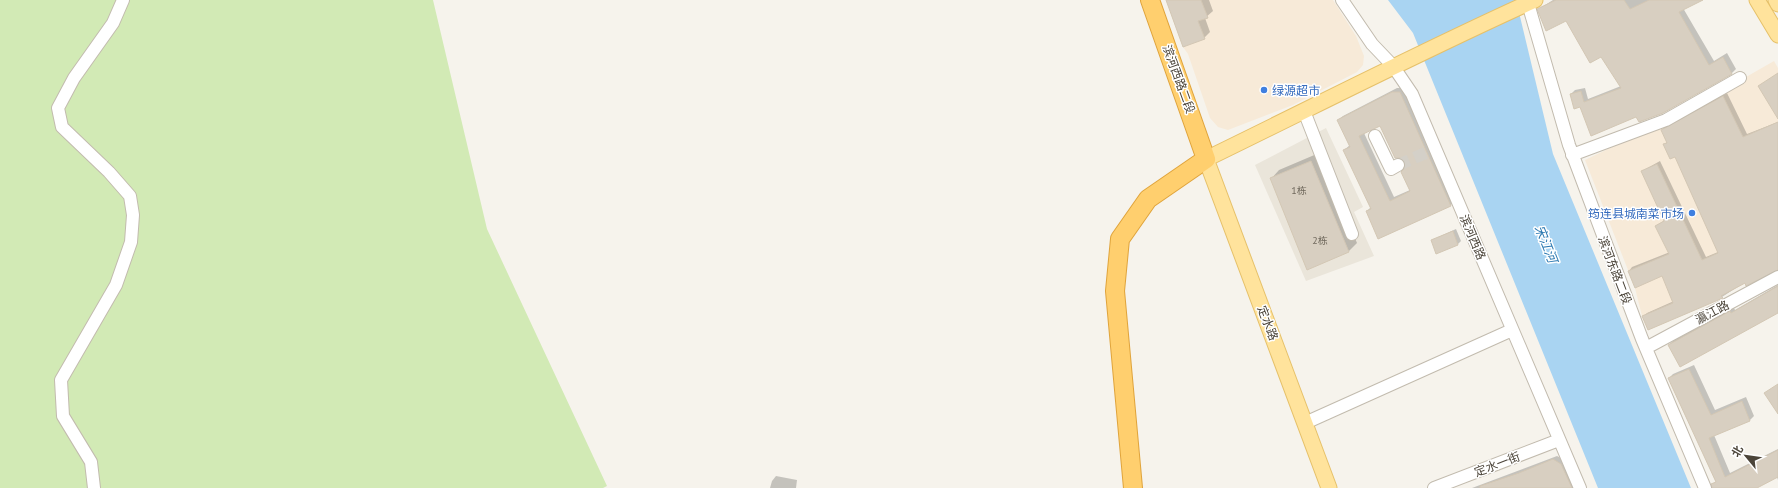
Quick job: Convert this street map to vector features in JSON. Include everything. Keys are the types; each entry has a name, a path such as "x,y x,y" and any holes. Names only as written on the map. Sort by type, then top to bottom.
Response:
{"highway":[{"name":"滨河西路二段","path":"1150,0 1206,159"},
{"path":"1133,488 1115,291 1120,239 1148,199 1206,159"}],"main road":[{"path":"1757,0 1778,35"},
{"path":"1776,0 1778,4"},
{"path":"1206,159 1393,66 1415,57 1530,1"},
{"name":"定水路","path":"1206,159 1329,488"}],"street":[{"path":"94,488 91,462 63,416 61,380 116,285 131,242 133,216 130,196 62,127 58,108 74,78 114,23 123,0"},
{"name":"滨河西路","path":"1342,0 1372,44 1393,66 1412,94 1432,150 1580,488"},
{"name":"滨河东路二段","path":"1530,1 1572,155 1646,348 1706,488"},
{"path":"1572,155 1666,120 1740,78"},
{"path":"1304,111 1352,234"},
{"path":"1375,136 1391,169 1398,165"},
{"name":"瀛江路","path":"1646,348 1778,277"},
{"path":"1305,423 1512,330"},
{"name":"定水一街","path":"1434,488 1559,440"}],"shaded area":[{"path":"1166,0 1333,0 1356,36 1364,56 1363,65 1357,72 1293,105 1228,130 1218,127 1210,118 1188,54 1183,47"},
{"name":"筠连县城南菜市场","path":"1774,61 1778,68 1778,266 1694,310 1648,330 1642,316 1635,288 1585,160 1685,112"},
{"path":"1326,128 1363,207 1354,212 1374,256 1306,281 1255,165"}],"green space":[{"path":"0,0 433,0 487,229 607,486 603,488 0,488"}],"water":[{"name":"宋江河","path":"1388,0 1516,0 1553,154 1691,488 1598,488 1413,33"}],"building":[{"path":"1166,0 1201,0 1208,18 1198,21 1205,39 1183,47"},
{"path":"1556,0 1624,0 1630,9 1649,0 1703,0 1679,12 1709,65 1723,57 1732,74 1663,113 1639,122 1636,117 1591,136 1580,107 1574,109 1570,94 1581,91 1584,102 1621,88 1601,57 1590,63 1566,21 1546,31 1537,9"},
{"path":"1778,73 1778,119 1758,86"},
{"path":"1392,92 1400,92 1451,206 1378,239 1366,211 1371,209 1343,150 1350,147 1337,120","holes":["1380,126 1395,158 1401,158 1405,162 1405,168 1401,172 1410,191 1390,201 1359,136"]},
{"name":"筠连县城南菜市场","path":"1723,96 1743,137 1778,122 1778,270 1746,286 1745,283 1721,296 1723,298 1648,330 1642,316 1673,303 1662,276 1635,288 1628,271 1669,254 1655,226 1664,221 1641,171 1657,164 1702,260 1718,253 1675,157 1670,159 1663,144 1667,143 1661,130"},
{"path":"1311,161 1349,252 1307,270 1270,178"},
{"path":"1453,231 1458,245 1436,254 1431,240"},
{"path":"1778,286 1778,313 1680,367 1668,345 1730,311 1731,313"},
{"path":"1689,369 1711,415 1742,401 1750,421 1709,438 1725,477 1778,450 1778,477 1757,488 1712,488 1711,484 1716,482 1668,378"},
{"path":"1778,384 1778,414 1764,393"},
{"path":"1553,459 1561,464 1572,488 1480,488 1480,486 1519,473"}],"tunnel":[{"path":"1398,165 1428,152"}],"place":[{"name":"绿源超市","path":"1264,90"},
{"name":"筠连县城南菜市场","path":"1692,213"}]}
